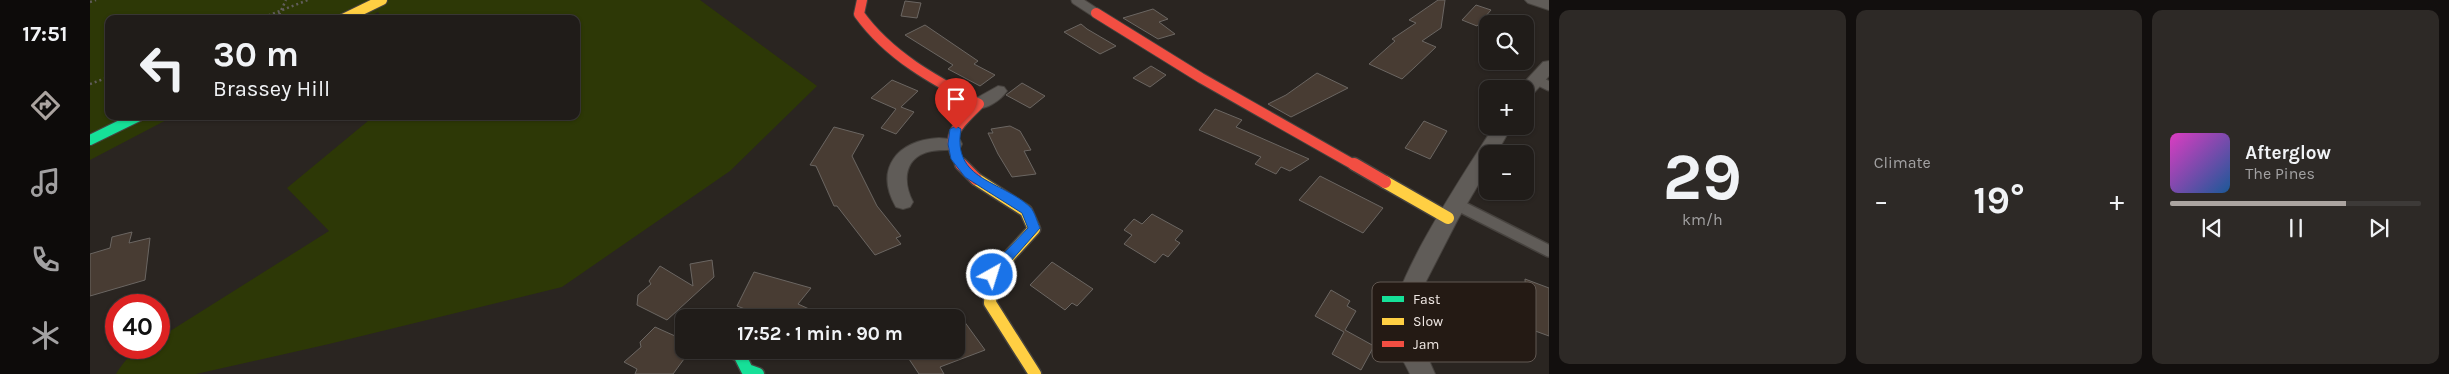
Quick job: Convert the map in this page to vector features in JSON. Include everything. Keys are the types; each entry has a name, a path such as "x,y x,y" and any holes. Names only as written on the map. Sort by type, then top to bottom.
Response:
{"street":[{"path":"351,15 382,0"},
{"path":"862,0 859,14 868,29 925,75 979,104"},
{"path":"1533,0 1549,5"},
{"path":"1096,13 1201,78 1452,211"},
{"path":"1536,86 1549,66"},
{"path":"998,91 979,104 956,129 953,144 957,159 969,175 1026,211 1034,228 992,275 990,303 1035,374"},
{"path":"90,140 131,120"},
{"path":"1414,282 1452,211 1497,135"},
{"path":"903,202 899,195 895,172 904,156 927,145 953,144"},
{"path":"742,359 747,370 758,374"},
{"path":"1417,362 1423,374"}],"lane":[{"path":"1076,0 1096,13"},
{"path":"1452,211 1549,252"}],"path":[{"path":"90,2 96,0"},
{"path":"279,15 286,0"},
{"path":"270,15 308,0"},
{"path":"90,84 105,78"}],"green space":[{"path":"90,0 700,0 817,86 730,171 562,287 329,344 196,374 116,374 127,359 170,359 170,331 329,231 287,188 369,120 580,120 580,15 380,15 378,12 372,15 105,15 105,120 166,120 90,160"}],"building":[{"path":"1438,0 1445,0 1441,28 1422,41 1436,47 1415,67 1402,79 1369,64 1395,41 1392,39 1416,23 1409,20"},
{"path":"905,1 921,3 917,18 901,16"},
{"path":"1476,5 1491,10 1487,15 1479,15 1479,24 1477,26 1462,20"},
{"path":"1153,9 1168,19 1159,22 1175,34 1158,39 1123,18"},
{"path":"1081,24 1116,46 1100,54 1064,32"},
{"path":"925,25 978,61 974,64 995,75 980,86 948,69 953,65 905,35"},
{"path":"1151,66 1166,75 1150,87 1133,78"},
{"path":"1317,73 1348,88 1291,117 1268,104 1286,95"},
{"path":"892,80 918,91 901,107 914,112 896,134 881,128 896,109 871,98"},
{"path":"1022,83 1045,96 1030,108 1006,95"},
{"path":"1215,109 1242,120 1236,127 1309,159 1290,171 1281,167 1276,174 1255,164 1261,157 1199,130"},
{"path":"1424,121 1447,131 1430,159 1405,148"},
{"path":"1010,126 1020,131 1031,150 1024,151 1036,174 1012,177 998,154 988,133 993,133 991,129"},
{"path":"834,127 864,135 852,156 877,206 901,236 896,238 901,244 875,255 837,206 834,206 816,166 810,165"},
{"path":"1320,176 1383,208 1363,233 1299,200"},
{"path":"1152,214 1183,231 1175,240 1180,243 1168,257 1163,254 1155,263 1124,244 1132,235 1124,230 1134,219 1142,224"},
{"path":"132,232 129,243 150,238 145,280 90,296 90,254 110,248 112,237"},
{"path":"712,260 714,277 679,309 675,309 675,313 667,320 637,305 638,295 651,284 649,281 660,266 693,286 690,264"},
{"path":"1052,262 1093,289 1077,306 1072,303 1065,310 1030,285"},
{"path":"754,272 811,288 798,304 809,309 745,309 737,306"},
{"path":"1536,283 1549,288 1549,336 1536,331"},
{"path":"1331,290 1350,301 1347,306 1356,311 1345,330 1372,345 1372,350 1361,370 1332,354 1344,332 1315,316"},
{"path":"965,322 985,350 965,358"},
{"path":"655,327 675,336 675,359 684,359 673,374 635,374 637,369 624,362 641,347 640,342"},
{"path":"909,359 961,359 940,367 944,374 919,374"}],"traffic: fast":[{"path":"90,140 131,120"},
{"path":"742,359 747,370 758,374"}],"traffic: slow":[{"path":"351,15 382,0"},
{"path":"976,179 1026,211 1034,229 992,275 990,303 1035,374"},
{"path":"1385,182 1448,218"}],"traffic: jam":[{"path":"862,0 859,14 882,42 913,66 979,104 956,128 952,141 953,149 960,163 976,179"},
{"path":"1096,13 1201,78 1385,182"}],"route":[{"path":"956,129 953,144 957,159 969,175 1026,211 1034,228 1005,258 992,275"}]}
